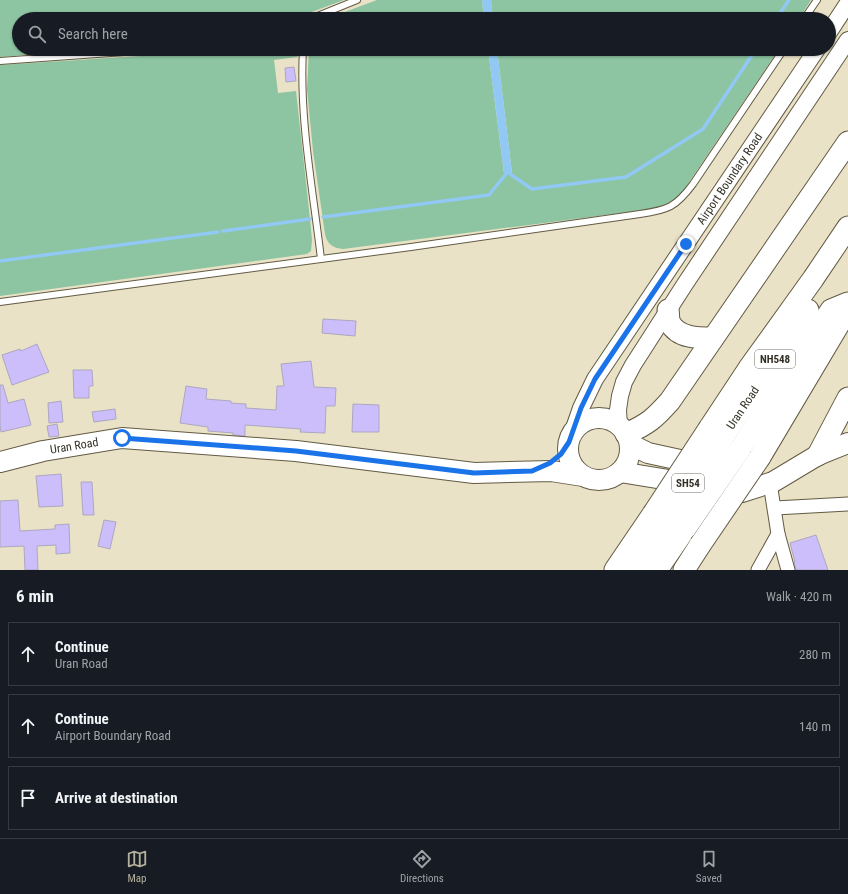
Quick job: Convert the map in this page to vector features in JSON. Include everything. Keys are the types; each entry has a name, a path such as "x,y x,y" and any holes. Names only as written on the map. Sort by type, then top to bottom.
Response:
{"highway":[{"path":"625,435 646,425 658,415 670,401 848,142"},
{"name":"Uran Road","path":"636,570 814,301 813,279 848,227"},
{"name":"Uran Road","path":"725,437 831,310 848,303"},
{"name":"NH548","path":"684,570 760,456 848,309"},
{"path":"668,310 670,323 678,331 687,336 713,338"},
{"path":"818,455 848,398"},
{"name":"NH548","path":"615,570 668,523 725,437"},
{"name":"Uran Road","path":"657,570 668,523"}],"main road":[{"path":"625,435 630,455 626,465 612,478 592,480 583,476 570,462 568,452 571,438 580,425 589,420 599,418 610,420 625,435 648,452 744,475 763,485"},
{"name":"Uran Road","path":"0,462 43,451 122,438 296,451 474,473 551,471 583,476"},
{"name":"Uran Road","path":"532,471 550,463 561,454 571,438"},
{"name":"SH54","path":"620,472 742,492 763,485 818,455 848,443"}],"street":[{"path":"836,21 848,3"},
{"name":"Airport Boundary Road","path":"625,435 618,410 624,382 633,365 848,40"},
{"name":"Airport Boundary Road","path":"571,438 581,408 595,379 812,56"},
{"path":"763,485 775,508 778,534 788,570"},
{"path":"775,508 848,504"},
{"path":"758,570 778,534"}],"lane":[{"path":"327,12 357,0"},
{"path":"809,12 817,0"},
{"path":"0,61 69,56"},
{"path":"303,56 302,101 321,258"},
{"path":"0,302 640,214 666,209 683,197 693,184 779,56"}],"green space":[{"path":"0,0 344,0 312,12 12,12 13,56 0,57"},
{"path":"377,0 482,0 483,12 345,12"},
{"path":"491,0 811,0 803,12 492,12"},
{"path":"140,56 297,56 274,60 278,93 296,91 312,240 311,251 307,254 0,296 0,65"},
{"path":"309,56 489,56 504,173 507,174 512,173 498,56 774,56 681,194 668,203 637,211 343,249 336,248 331,245 325,234 313,151 307,89"}],"water":[{"path":"482,0 491,0 492,12 483,12"},
{"path":"489,56 498,56 512,173 504,173"}],"building":[{"path":"294,67 296,81 286,82 285,68"},
{"path":"323,319 356,321 355,336 322,333"},
{"path":"37,344 49,372 12,385 2,355 20,349 21,351"},
{"path":"311,361 314,387 336,388 335,406 326,406 325,433 300,432 301,429 245,425 245,436 233,435 233,433 208,431 208,427 180,423 186,386 207,389 206,399 246,404 246,408 276,410 277,386 284,386 281,364"},
{"path":"73,370 92,370 93,386 89,386 89,398 74,398"},
{"path":"0,385 3,385 8,403 24,399 31,425 1,432"},
{"path":"61,401 63,422 49,423 48,403"},
{"path":"353,404 379,405 379,432 352,432"},
{"path":"115,409 116,419 94,422 92,412"},
{"path":"57,424 59,436 49,437 47,426"},
{"path":"61,474 63,506 39,507 36,476"},
{"path":"81,482 92,482 94,515 83,515"},
{"path":"18,500 20,531 55,529 55,525 69,524 70,553 56,554 56,545 37,546 38,570 25,570 24,546 0,547 0,501"},
{"path":"104,520 116,522 110,549 98,546"},
{"path":"816,535 828,570 796,570 790,543"}],"waterway":[{"path":"781,12 789,0"},
{"path":"509,171 510,174 532,189 626,177 703,129 751,56"},
{"path":"323,217 489,195 506,174 507,170"},
{"path":"223,231 310,219"},
{"path":"0,261 218,232"}],"route":[{"path":"122,438 296,451 474,473 532,471 550,463 561,454 569,442 581,408 595,379 686,244"}]}
